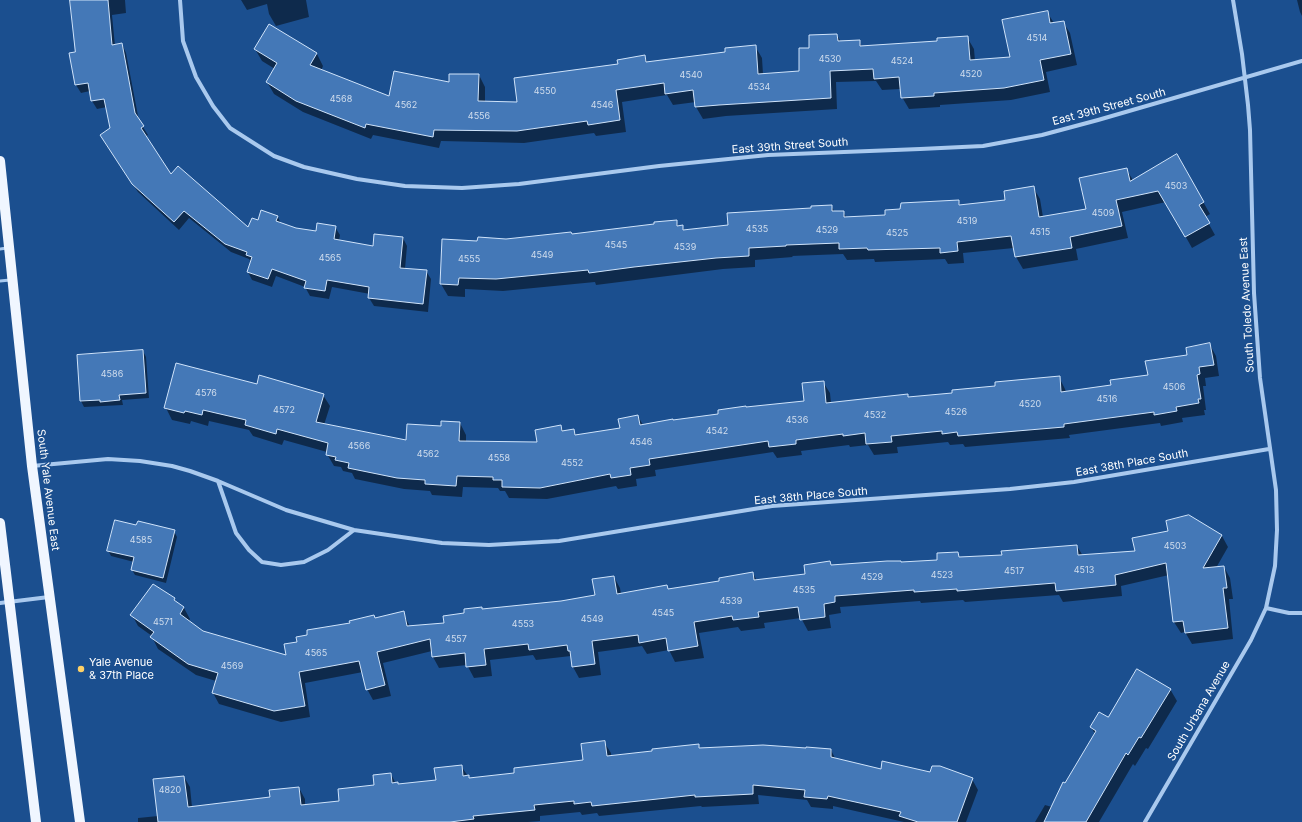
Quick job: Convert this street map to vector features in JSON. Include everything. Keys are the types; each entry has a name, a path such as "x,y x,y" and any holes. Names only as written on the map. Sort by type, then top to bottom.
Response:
{"main road":[{"name":"South Yale Avenue East","path":"0,161 4,248 12,280 32,466 80,822"},
{"path":"0,523 5,603 36,822"}],"street":[{"name":"East 39th Street South","path":"180,0 184,41 196,77 213,106 230,128 274,156 304,167 357,179 405,186 462,188 518,184 659,166 768,155 983,146 1042,134 1098,120 1302,61"},
{"name":"South Toledo Avenue East","path":"1233,0 1245,77 1250,130 1254,293 1260,378 1276,490 1277,530 1275,566 1266,608"},
{"name":"East 38th Place South","path":"32,466 108,459 140,461 172,466 218,481 286,510 354,530 442,543 489,545 559,541 772,506 1010,489 1074,482 1269,449"},
{"path":"218,481 236,533 249,550 262,562 281,565 304,562 328,550 354,530"},
{"path":"5,603 50,596"},
{"path":"1266,608 1289,613 1302,613"},
{"name":"South Urbana Avenue","path":"1145,822 1251,640 1266,608"}],"lane":[{"path":"0,281 12,280"}],"building":[{"path":"70,0 108,0 112,45 122,43 135,113 144,126 141,128 171,174 178,166 248,227 252,218 258,220 261,210 278,216 276,221 296,228 316,231 317,223 336,226 334,239 373,246 374,234 403,237 400,268 427,270 423,304 368,298 369,287 327,280 325,291 304,288 306,281 272,269 268,279 247,272 252,257 246,255 247,252 225,244 184,211 174,222 132,184 100,135 110,128 104,99 91,101 88,83 75,85 69,53 75,52"},
{"path":"1048,11 1050,23 1064,21 1071,54 1040,60 1044,80 1004,88 934,93 934,96 901,98 899,77 874,79 873,69 830,71 831,98 695,107 693,90 665,94 664,83 616,90 620,120 588,125 587,121 517,131 434,130 433,137 366,124 365,128 296,101 266,82 277,63 254,49 269,24 317,53 310,65 389,96 394,71 449,82 449,74 479,74 478,101 517,102 514,78 618,64 617,60 645,55 646,62 725,52 725,48 756,45 758,74 799,71 799,48 809,48 809,35 837,34 838,41 860,40 860,46 937,41 937,38 968,36 970,60 1010,57 1002,20"},
{"path":"1177,154 1204,202 1199,205 1210,223 1185,237 1158,191 1116,200 1122,226 1070,237 1072,248 1015,257 1011,236 957,242 958,251 940,253 940,248 868,250 867,248 839,249 839,243 786,245 749,248 749,256 716,258 589,273 588,270 496,279 459,278 458,285 440,284 442,239 477,241 478,237 506,239 571,232 572,234 677,220 677,226 683,225 683,230 728,225 727,213 811,208 811,206 832,205 832,211 844,211 844,217 885,215 885,210 900,209 901,203 959,200 959,205 1005,200 1004,191 1034,186 1039,217 1086,209 1079,178 1127,168 1130,181"},
{"path":"1210,343 1214,365 1199,367 1200,374 1197,375 1201,399 1198,399 1199,403 1176,407 1177,411 1154,415 1154,412 1064,424 1064,427 958,436 957,432 942,434 942,431 891,436 892,442 866,444 865,433 843,436 843,434 796,440 796,444 769,447 768,441 649,459 650,465 630,468 631,475 611,478 610,474 540,488 502,487 502,480 493,480 493,477 457,476 456,486 425,484 425,480 397,478 348,468 349,463 335,460 336,457 326,455 328,443 277,429 276,434 245,425 246,420 203,410 202,415 185,411 184,413 164,408 176,363 257,384 259,375 324,394 316,422 406,440 407,424 441,426 441,421 460,422 459,441 537,442 535,430 561,425 562,431 574,429 575,435 620,428 618,419 638,415 640,425 673,419 718,414 718,410 804,401 802,383 824,381 826,403 908,394 908,397 952,393 952,390 995,386 995,382 1060,376 1061,392 1111,385 1110,380 1148,375 1145,361 1187,355 1186,348"},
{"path":"143,350 146,393 119,395 120,400 100,402 100,400 80,401 77,355"},
{"path":"1189,515 1222,535 1203,568 1224,566 1227,588 1223,588 1228,628 1185,633 1183,621 1173,622 1166,563 1115,575 1116,585 1056,591 1055,583 957,591 957,589 914,592 914,590 835,596 835,602 824,604 825,617 800,620 798,607 758,612 759,617 733,620 732,616 694,622 698,646 668,651 666,638 639,643 638,635 592,641 595,664 572,667 570,651 568,651 567,645 529,650 528,644 484,649 486,665 466,667 465,653 432,657 430,639 377,652 385,685 366,690 359,661 299,672 305,706 274,711 212,693 218,673 188,664 150,637 154,632 130,615 153,584 175,598 174,600 184,607 180,614 203,631 286,655 284,644 297,642 296,637 307,635 307,630 350,623 349,621 374,615 375,618 404,611 407,626 444,623 443,616 464,613 464,609 482,607 482,609 561,601 595,595 592,579 614,576 617,594 667,585 668,589 719,581 719,578 753,572 754,580 805,574 804,565 830,561 831,565 887,561 901,562 937,560 937,553 958,552 959,557 1002,555 1001,551 1077,545 1078,555 1135,551 1132,538 1168,531 1166,521"},
{"path":"115,520 136,525 138,521 175,530 163,578 131,570 134,557 107,551"},
{"path":"1137,669 1171,689 1141,738 1139,737 1128,755 1126,753 1086,822 1044,822 1063,782 1065,783 1096,731 1090,727 1099,712 1108,717"},
{"path":"605,741 607,756 699,744 699,748 763,745 806,747 831,749 831,757 881,769 882,761 930,772 932,766 940,766 973,778 957,822 918,822 899,816 901,812 828,796 827,799 804,797 805,790 753,785 753,794 695,797 695,795 592,806 591,802 574,804 574,801 534,805 535,810 473,816 474,819 450,822 158,822 153,779 184,776 188,807 270,797 269,790 299,787 301,805 339,801 338,789 374,785 373,775 391,773 392,783 398,782 398,784 436,780 434,768 462,765 463,776 469,775 469,778 514,773 514,768 583,760 581,744"}],"place":[{"name":"Yale Avenue & 37th Place","path":"81,669"}]}
